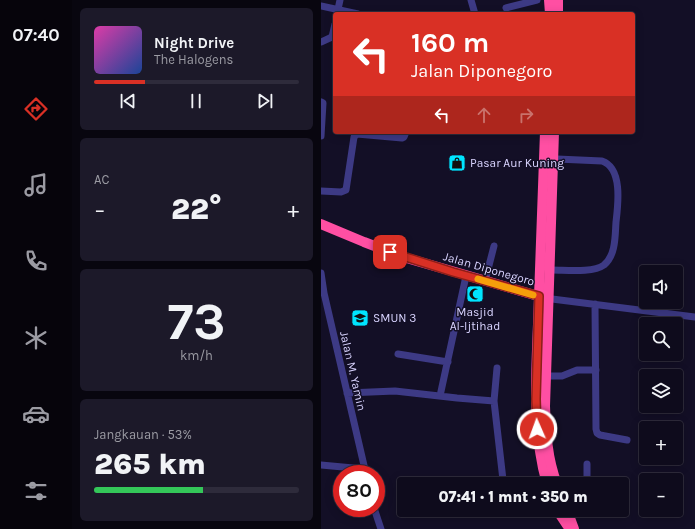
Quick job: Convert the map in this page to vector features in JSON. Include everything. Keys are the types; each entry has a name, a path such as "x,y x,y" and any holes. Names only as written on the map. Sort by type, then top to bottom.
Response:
{"highway":[{"path":"549,0 550,12"},
{"path":"554,0 554,12"},
{"path":"557,0 559,12"},
{"path":"562,0 563,12"},
{"path":"545,134 536,399 537,429 541,460 545,477"},
{"path":"550,134 540,406 543,447 550,477"},
{"path":"554,134 545,406 547,446 554,477"},
{"path":"559,134 551,299 550,376 552,445 560,477"},
{"path":"542,220 554,220"},
{"name":"Jalan Diponegoro","path":"321,224 403,257 539,296"},
{"path":"563,517 570,526"},
{"path":"566,517 570,526"}],"street":[{"path":"321,6 338,12 340,0"},
{"path":"471,0 474,12"},
{"path":"506,8 537,0"},
{"path":"321,42 331,37 333,30"},
{"path":"321,102 323,103 321,136"},
{"path":"321,191 341,192 346,190 354,137 357,134 402,138 405,134"},
{"path":"553,270 589,270 604,265 610,258 614,248 619,196 617,181 611,166 607,163 603,161 557,159"},
{"path":"485,281 494,246"},
{"name":"Jalan M. Yamin","path":"321,273 323,293 364,465"},
{"path":"440,396 466,276"},
{"path":"551,299 693,317"},
{"path":"595,304 597,433 600,435 627,440"},
{"path":"397,354 448,362"},
{"path":"497,368 494,401 503,477"},
{"path":"550,376 562,376 577,370 596,370"},
{"path":"347,393 395,391 494,401"},
{"path":"587,464 587,477"},
{"path":"321,465 333,467"},
{"path":"377,517 381,529"}],"slow traffic":[{"path":"478,279 533,295"}],"place":[{"name":"Pasar Aur Kuning","path":"457,163"},
{"name":"Masjid Al-Ijtihad","path":"475,294"},
{"name":"SMUN 3","path":"360,318"}],"route":[{"path":"390,252 466,276 539,296 536,399 537,429"}]}
